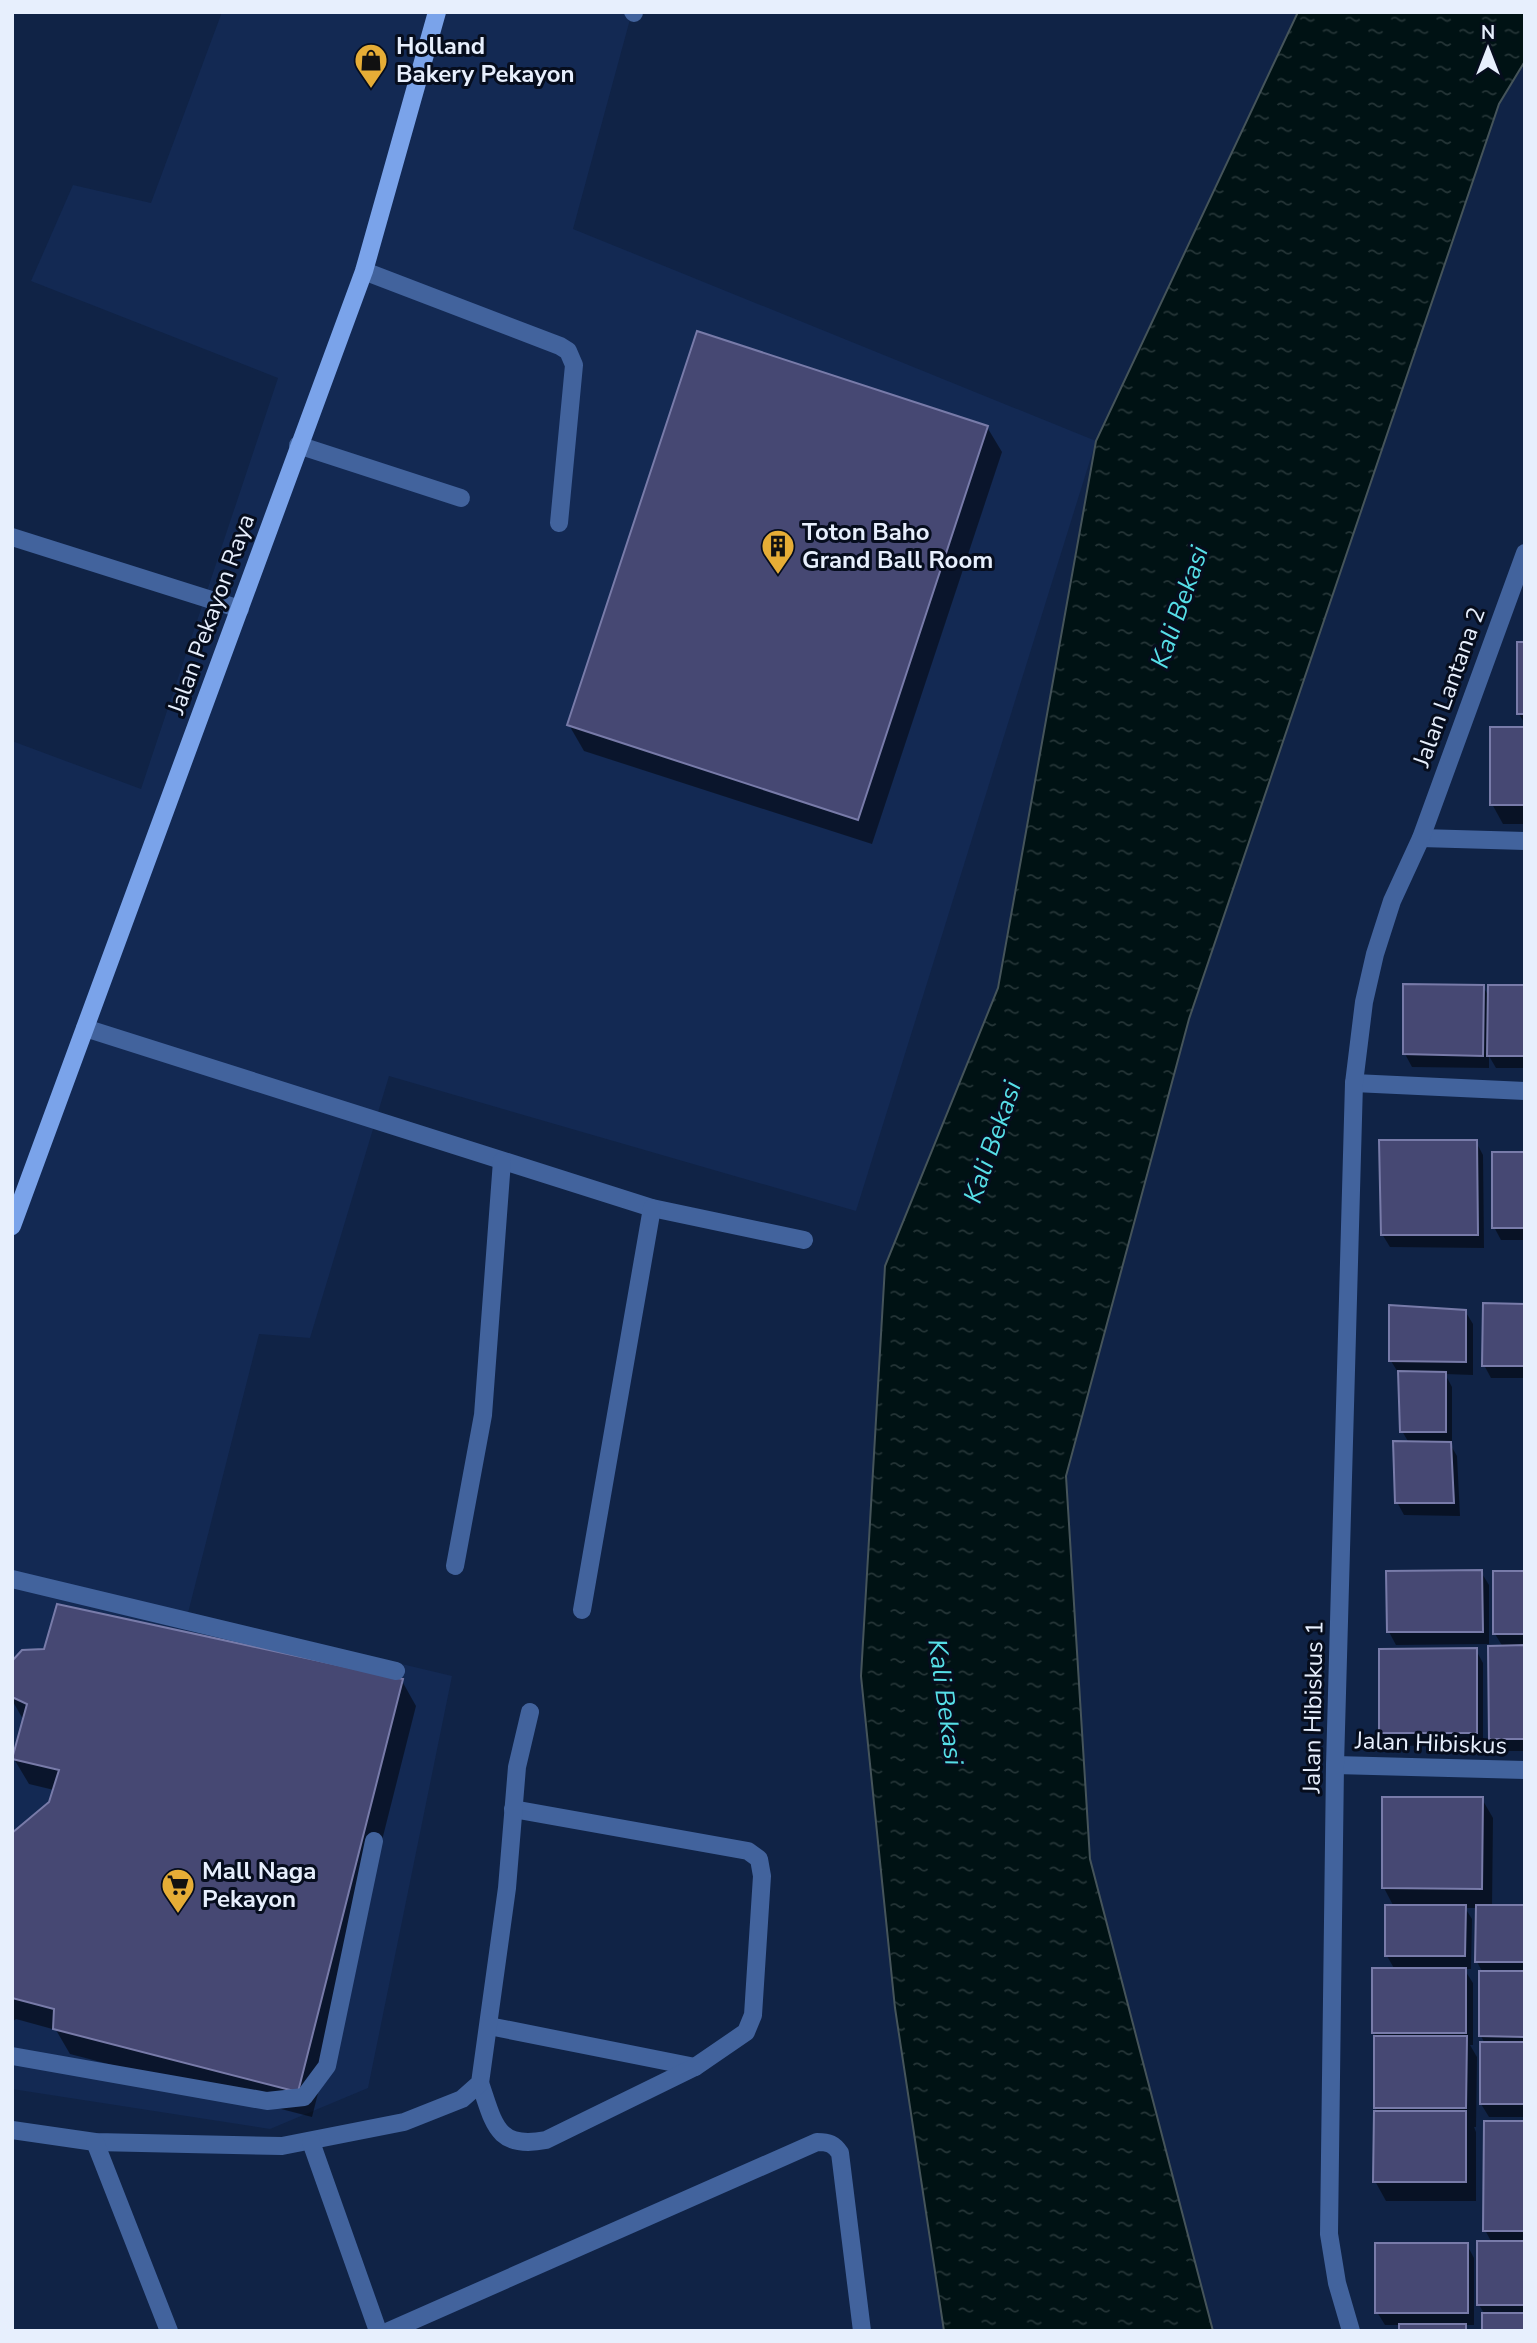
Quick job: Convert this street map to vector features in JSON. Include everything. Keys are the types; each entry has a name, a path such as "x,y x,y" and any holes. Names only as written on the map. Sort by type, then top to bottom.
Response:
{"main road":[{"name":"Jalan Pekayon Raya","path":"12,1226 364,271 437,12"}],"street":[{"path":"364,271 568,351 574,365 559,523"},
{"path":"298,445 461,498"},
{"path":"12,537 240,608"},
{"name":"Jalan Lantana 2","path":"1354,1083 1364,1002 1375,954 1392,901 1421,838 1519,582 1525,553"},
{"path":"1421,838 1525,841"},
{"path":"85,1028 652,1208 804,1240"},
{"path":"1354,1083 1525,1091"},
{"name":"Jalan Hibiskus 1","path":"1351,2331 1337,2283 1329,2234 1335,1765 1354,1083"},
{"path":"455,1566 483,1415 502,1160"},
{"path":"582,1610 652,1208"},
{"path":"12,1580 396,1671"},
{"path":"513,1809 747,1851 759,1859 762,1876 751,2026 739,2038 695,2067 546,2140 527,2144 507,2139 495,2125 480,2083 507,1888 513,1809 521,1744 530,1712"},
{"name":"Jalan Hibiskus","path":"1335,1765 1525,1770"},
{"path":"12,2056 267,2101 304,2097 327,2066 374,1841"},
{"path":"489,2026 695,2067"},
{"path":"12,2130 95,2142 282,2146 404,2122 461,2099 480,2083"},
{"path":"95,2142 169,2331"},
{"path":"311,2142 378,2331"},
{"path":"389,2331 817,2142 828,2142 840,2153 862,2331"}],"shaded area":[{"path":"222,12 632,12 573,229 1096,441 856,1211 389,1076 310,1338 259,1334 188,1613 452,1676 368,2088 270,2129 12,2089 12,741 141,789 278,378 31,281 73,185 151,203"}],"water":[{"name":"Kali Bekasi","path":"1298,12 1525,12 1525,61 1499,104 1189,1019 1066,1476 1090,1859 1213,2331 944,2331 895,2008 861,1676 885,1266 998,988 1096,441"}],"building":[{"name":"Toton Baho Grand Ball Room","path":"697,331 988,426 858,820 567,725"},
{"path":"1517,642 1525,642 1525,714 1517,714"},
{"path":"1490,727 1525,727 1525,805 1490,805"},
{"path":"1403,984 1484,985 1483,1056 1403,1054"},
{"path":"1488,985 1525,985 1525,1056 1487,1056"},
{"path":"1379,1140 1477,1140 1478,1235 1381,1235"},
{"path":"1492,1152 1525,1152 1525,1228 1492,1228"},
{"path":"1483,1303 1525,1304 1525,1366 1482,1366"},
{"path":"1389,1305 1466,1310 1466,1362 1389,1361"},
{"path":"1398,1371 1446,1372 1446,1432 1400,1432"},
{"path":"1393,1441 1451,1442 1454,1503 1395,1503"},
{"path":"1482,1570 1483,1632 1387,1632 1386,1571"},
{"path":"1493,1571 1525,1571 1525,1634 1493,1634"},
{"name":"Mall Naga Pekayon","path":"57,1604 403,1679 298,2092 53,2029 54,2009 12,1998 12,1833 49,1802 59,1770 12,1759 27,1704 12,1697 12,1661 22,1650 44,1649"},
{"path":"1525,1645 1525,1739 1489,1739 1488,1646"},
{"path":"1477,1648 1477,1733 1379,1733 1379,1649"},
{"path":"1382,1797 1483,1797 1482,1889 1382,1888"},
{"path":"1385,1905 1466,1905 1465,1956 1385,1956"},
{"path":"1476,1905 1525,1905 1525,1962 1475,1962"},
{"path":"1372,1968 1466,1968 1466,2033 1372,2033"},
{"path":"1479,1971 1525,1971 1525,2037 1479,2036"},
{"path":"1374,2036 1467,2036 1466,2108 1374,2108"},
{"path":"1480,2042 1525,2042 1525,2104 1480,2104"},
{"path":"1374,2111 1466,2111 1466,2182 1373,2182"},
{"path":"1484,2121 1525,2121 1525,2231 1483,2231"},
{"path":"1477,2241 1525,2241 1525,2305 1477,2305"},
{"path":"1375,2243 1468,2243 1468,2313 1375,2313"},
{"path":"1482,2313 1525,2313 1525,2331 1482,2331"},
{"path":"1399,2324 1466,2324 1466,2331 1399,2331"}],"place":[{"name":"Holland Bakery Pekayon","path":"371,90"},
{"name":"Toton Baho Grand Ball Room","path":"778,576"},
{"name":"Mall Naga Pekayon","path":"178,1915"}]}
